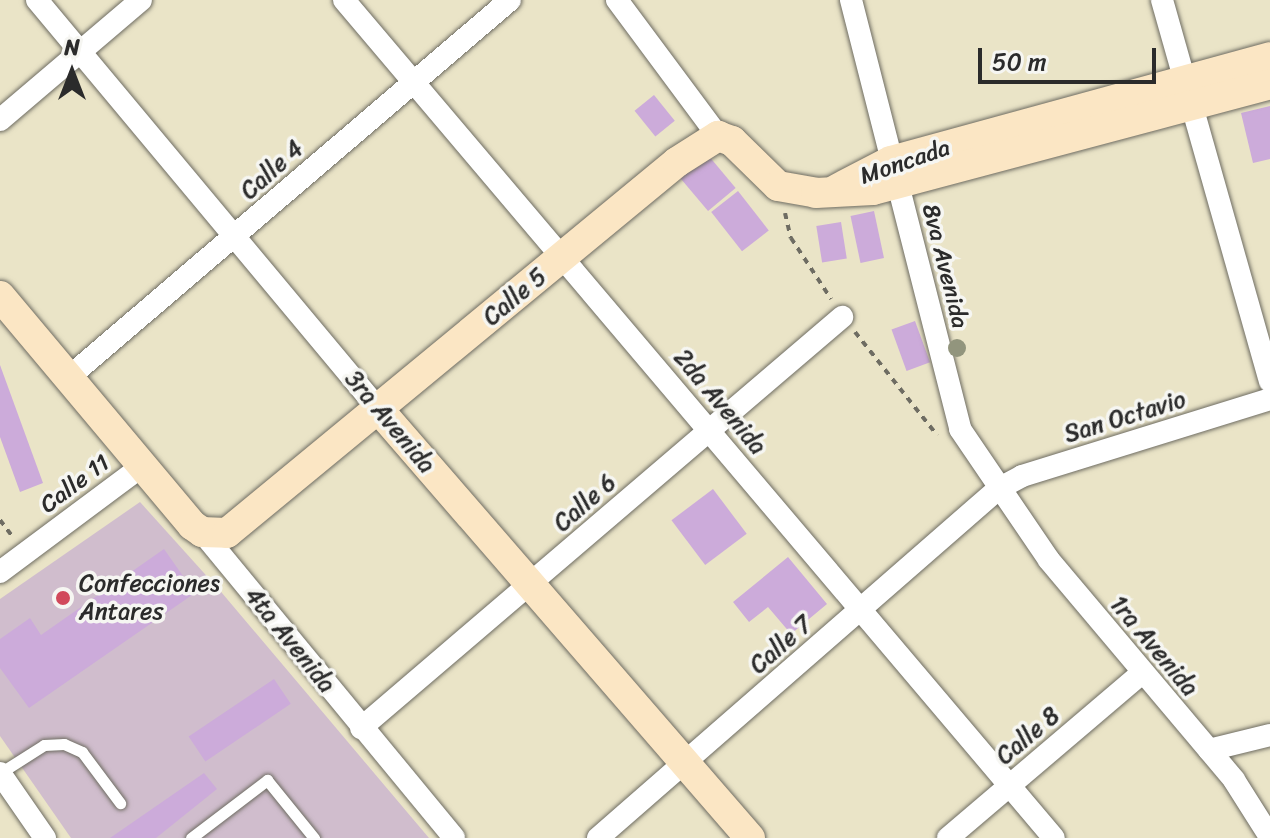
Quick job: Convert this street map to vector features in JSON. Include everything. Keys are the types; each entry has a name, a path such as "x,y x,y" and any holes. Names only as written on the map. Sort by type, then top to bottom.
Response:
{"street":[{"name":"3ra Avenida","path":"37,0 380,411 750,838"},
{"path":"0,120 141,0"},
{"name":"2da Avenida","path":"344,0 1054,838"},
{"name":"Calle 4","path":"69,377 235,238 412,80 510,0"},
{"path":"617,0 718,136 732,141 778,186"},
{"name":"8va Avenida","path":"851,0 960,429 998,489"},
{"path":"1162,0 1270,381"},
{"name":"Moncada","path":"778,186 805,192 835,190 1190,92 1270,57"},
{"name":"Moncada","path":"1190,92 1270,84"},
{"name":"Calle 5","path":"202,532 235,531 677,162 718,136"},
{"name":"4ta Avenida","path":"0,296 142,466 202,532 454,838"},
{"name":"Calle 6","path":"361,728 842,317"},
{"name":"San Octavio","path":"998,489 1022,476 1270,399"},
{"name":"Calle 11","path":"0,572 142,466"},
{"name":"Calle 7","path":"598,838 998,489"},
{"name":"1ra Avenida","path":"998,489 1142,673 1209,750 1270,837"},
{"name":"Calle 8","path":"948,838 1142,673"},
{"path":"1209,750 1270,735"},
{"path":"0,773 43,837"}],"lane":[{"path":"0,773 44,745 64,744 82,752 120,803"},
{"path":"191,838 267,780 314,838"}],"path":[{"path":"778,186 791,238 842,317 945,446"}],"shaded area":[{"path":"140,502 222,593 429,838 71,838 0,736 0,599"}],"building":[{"path":"654,95 675,121 655,136 635,111"},
{"path":"1270,106 1270,159 1253,163 1241,113"},
{"path":"708,155 736,188 708,211 680,178"},
{"path":"738,191 769,230 742,251 711,212"},
{"path":"874,211 884,258 861,263 851,216"},
{"path":"841,222 847,259 822,262 816,226"},
{"path":"915,321 930,362 907,371 892,330"},
{"path":"0,365 43,483 20,492 0,437"},
{"path":"713,489 747,534 705,565 671,520"},
{"path":"164,549 195,593 29,708 0,668 0,639 30,618 41,635"},
{"path":"788,557 827,604 791,634 768,607 749,622 733,602"},
{"path":"274,679 291,704 205,761 189,737"},
{"path":"204,773 217,789 156,838 110,838"}],"place":[{"name":"Confecciones Antares","path":"63,598"}]}
